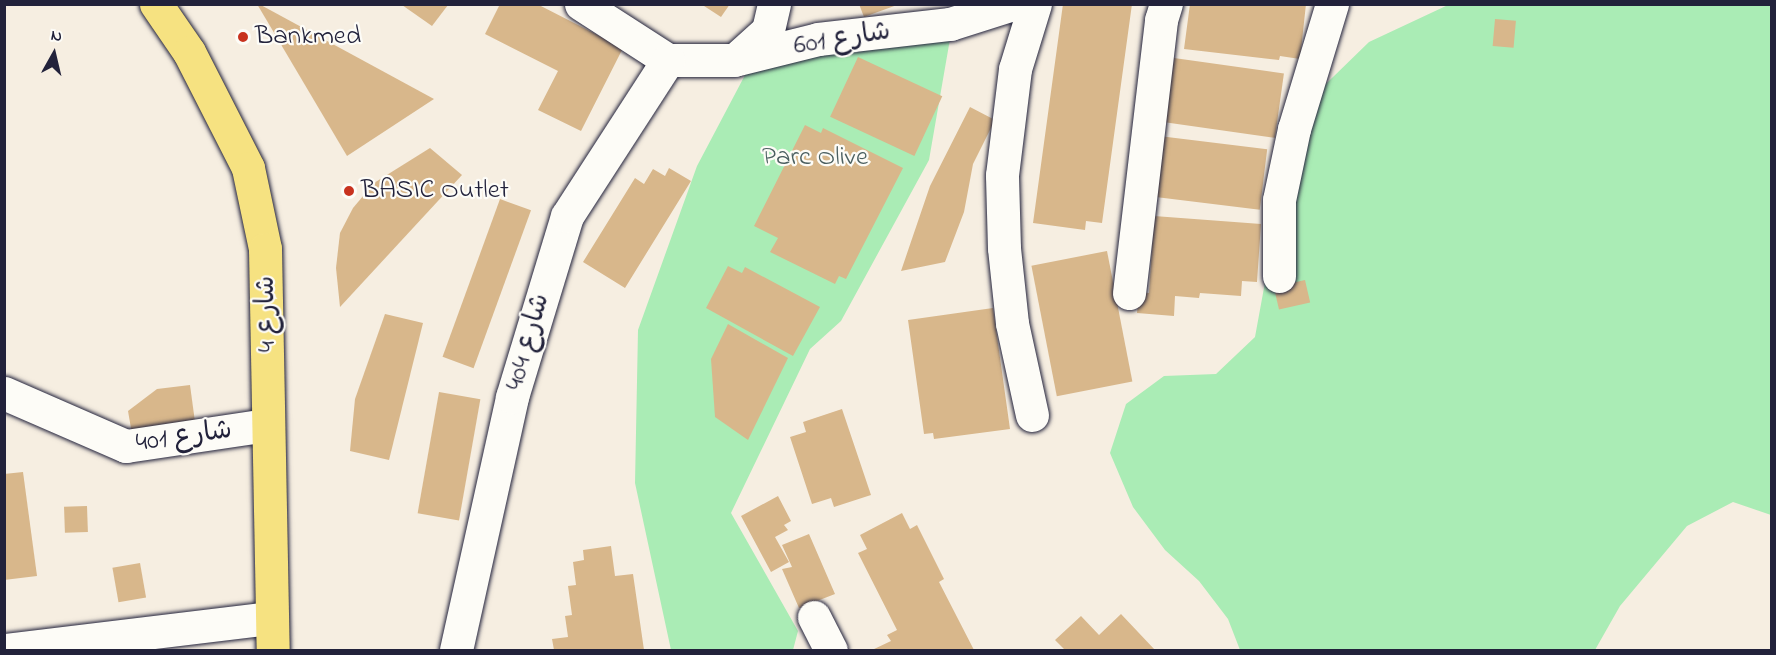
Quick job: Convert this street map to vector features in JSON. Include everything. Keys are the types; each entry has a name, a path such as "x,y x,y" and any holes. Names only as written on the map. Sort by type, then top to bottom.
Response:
{"main road":[{"name":"شارع 4","path":"156,4 189,52 248,168 265,249 273,651"}],"street":[{"path":"581,4 668,60"},
{"path":"734,60 768,30 774,4"},
{"name":"شارع 601","path":"668,60 734,60 818,39 950,24 1013,4"},
{"path":"1032,416 1012,323 1004,248 1002,175 1015,69 1035,4"},
{"path":"1129,293 1161,20 1166,4"},
{"path":"1279,276 1279,200 1294,129 1332,4"},
{"name":"شارع 404","path":"456,651 512,397 567,216 668,60"},
{"name":"شارع 401","path":"4,393 126,446 267,424"},
{"path":"814,617 831,651"},
{"path":"6,651 271,618"}],"green space":[{"path":"1448,5 1771,5 1771,515 1733,502 1687,526 1620,606 1595,650 1240,650 1228,619 1199,581 1165,550 1133,507 1110,453 1126,404 1164,376 1216,374 1255,337 1296,113 1369,42"},
{"name":"Parc Olive","path":"950,39 929,160 841,321 810,349 731,513 798,631 793,650 671,650 635,483 638,330 697,166 754,58"}],"building":[{"path":"257,4 259,4 434,99 347,156"},
{"path":"500,4 537,4 623,48 581,131 538,110 558,71 485,34"},
{"path":"701,4 730,4 721,17"},
{"path":"859,4 897,4 897,5 864,17"},
{"path":"1063,4 1132,4 1102,223 1086,221 1085,230 1033,223"},
{"path":"1190,4 1306,4 1300,59 1280,56 1279,60 1184,49"},
{"path":"402,5 448,5 432,26"},
{"path":"1495,19 1516,21 1514,48 1493,46"},
{"path":"858,57 942,96 914,156 830,117"},
{"path":"1174,58 1284,73 1275,138 1165,122"},
{"path":"970,107 995,120 973,164 964,212 945,262 901,271 930,186"},
{"path":"805,125 821,133 823,128 903,168 846,279 839,276 835,284 770,252 778,238 754,226"},
{"path":"1159,136 1267,149 1260,210 1152,197"},
{"path":"430,148 462,175 340,307 336,268 340,233 353,208 374,183"},
{"path":"669,168 691,181 625,288 583,262 635,178 644,184 653,169 665,176"},
{"path":"500,199 531,210 474,368 443,357"},
{"path":"1154,216 1261,224 1257,282 1242,281 1241,296 1200,293 1199,298 1175,296 1174,316 1137,313 1139,292 1149,293"},
{"path":"1107,251 1132,382 1057,396 1031,266"},
{"path":"728,266 742,273 745,267 820,307 793,356 706,308"},
{"path":"1305,280 1310,302 1279,310 1274,287"},
{"path":"993,308 1010,429 934,439 933,433 924,434 908,320"},
{"path":"385,314 423,323 389,460 350,451 355,399"},
{"path":"728,324 788,358 748,440 715,417 711,359"},
{"path":"190,385 195,422 132,434 128,411 157,389"},
{"path":"439,392 480,399 459,520 418,513"},
{"path":"842,409 871,495 834,507 831,498 812,504 790,437 806,432 803,422"},
{"path":"23,472 37,576 4,580 4,474"},
{"path":"778,496 791,521 784,525 788,530 775,537 789,562 771,572 741,516"},
{"path":"87,506 88,532 65,533 64,507"},
{"path":"902,513 910,529 917,525 944,579 939,582 974,650 872,650 891,641 887,635 897,630 858,553 867,549 860,535"},
{"path":"809,534 835,594 799,608 782,569 792,567 782,545"},
{"path":"611,546 615,576 633,574 644,650 554,650 552,639 568,637 565,616 572,615 568,586 576,585 573,562 584,560 583,550"},
{"path":"140,563 146,597 119,602 112,568"},
{"path":"1121,614 1155,650 1065,650 1055,640 1081,616 1099,635"}],"place":[{"name":"Bankmed","path":"243,37"},
{"name":"BASIC Outlet","path":"349,191"}]}
